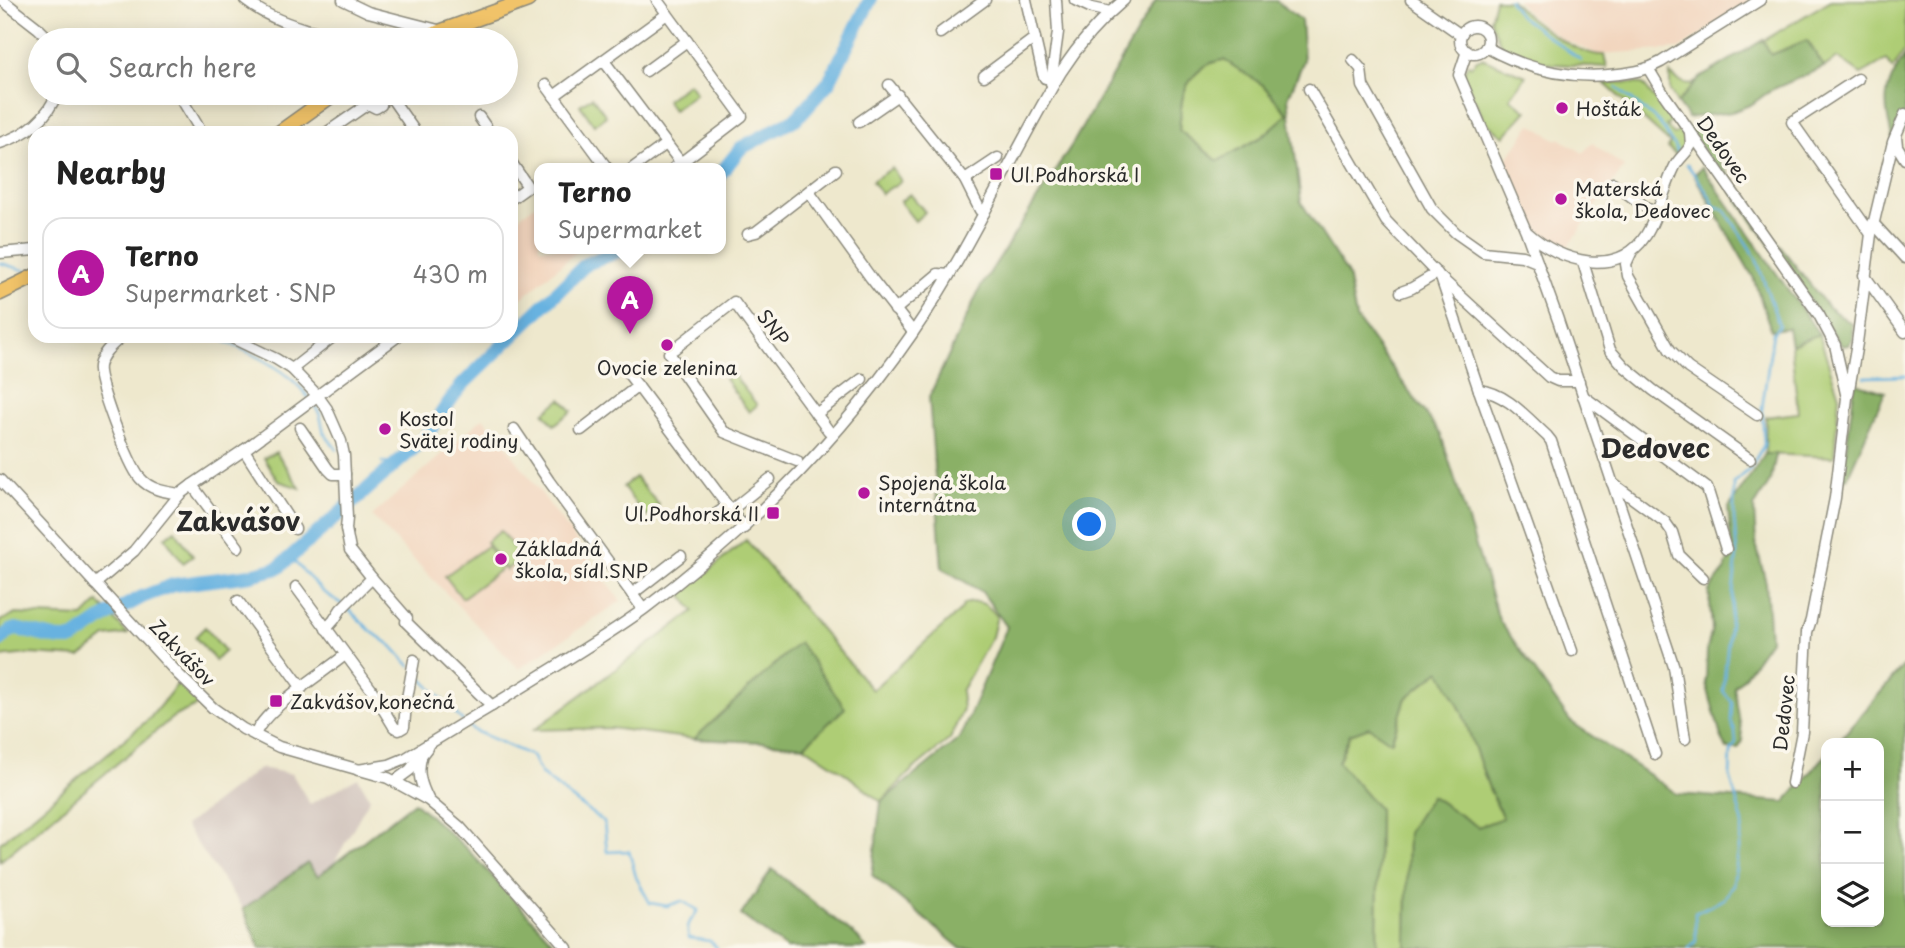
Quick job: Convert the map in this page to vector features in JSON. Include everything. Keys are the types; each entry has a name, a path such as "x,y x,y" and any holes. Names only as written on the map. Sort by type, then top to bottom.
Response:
{"main road":[{"path":"451,28 528,0"},
{"path":"289,126 318,105"},
{"path":"0,293 28,279"}],"street":[{"path":"2,0 38,28"},
{"path":"245,0 255,8 302,28"},
{"path":"344,0 368,12 431,28"},
{"path":"657,0 742,116 680,163"},
{"path":"940,33 985,0"},
{"path":"1026,0 1043,74 1045,78 1052,78"},
{"path":"1049,93 1058,32 1056,0"},
{"path":"1075,0 1110,12"},
{"path":"358,770 389,765 407,758 602,638 643,610 712,555 795,478 884,372 913,332 949,275 1049,93 1078,47 1095,26 1124,0"},
{"path":"1411,0 1461,35 1463,47 1467,51 1476,53 1486,47 1487,35 1478,26 1469,27 1461,35"},
{"path":"1486,47 1539,70 1568,75 1610,75 1648,68 1760,0"},
{"path":"555,96 667,14"},
{"path":"984,76 1035,38"},
{"path":"646,71 687,41"},
{"path":"1467,51 1459,75 1526,231 1578,381 1674,667 1685,739"},
{"path":"1353,60 1361,69 1363,86 1432,209 1441,220 1483,252 1522,257 1537,262"},
{"path":"604,61 667,144 676,163"},
{"name":"Dedovec","path":"1648,68 1689,131 1819,315 1835,345 1847,398"},
{"path":"1858,79 1792,122 1872,228 1905,258"},
{"path":"546,85 603,163"},
{"path":"890,85 965,180 984,213"},
{"path":"1309,89 1386,221 1467,303 1549,377 1558,381 1578,381"},
{"path":"859,122 898,95"},
{"path":"33,126 51,105"},
{"path":"185,105 198,126"},
{"path":"336,126 367,105"},
{"path":"394,105 411,126"},
{"name":"Dedovec","path":"1792,783 1802,732 1807,632 1835,498 1864,275 1888,161 1905,114"},
{"path":"479,117 485,126"},
{"path":"1899,126 1897,146 1905,160"},
{"path":"0,143 28,129"},
{"path":"1689,131 1692,138 1689,149 1678,161 1645,236 1632,250 1626,264 1628,276 1670,350 1688,368 1757,415"},
{"path":"640,163 667,144"},
{"path":"965,180 998,158"},
{"path":"1888,161 1905,160"},
{"path":"748,234 756,232 836,170"},
{"path":"518,172 528,187 518,194"},
{"path":"1614,183 1655,214"},
{"path":"809,192 913,332"},
{"path":"1526,231 1548,247 1583,262 1610,261 1632,250"},
{"path":"0,253 28,251"},
{"path":"1583,262 1610,350 1625,367 1653,390 1750,459"},
{"path":"1600,262 1616,267 1628,276"},
{"path":"895,310 938,274 949,275"},
{"path":"1864,275 1905,332"},
{"path":"1401,292 1439,276"},
{"path":"1439,276 1572,651"},
{"name":"SNP","path":"797,461 724,432 672,351 734,302 832,434"},
{"path":"1451,310 1458,303 1467,303"},
{"path":"1835,345 1848,355 1853,352 1857,342"},
{"path":"114,343 101,360 98,370 101,386 132,465 140,478 158,490 180,494"},
{"path":"243,343 292,369 313,399 330,416 344,455 346,529 350,550 407,618 406,622 492,706"},
{"path":"292,369 325,343"},
{"path":"95,584 134,551 180,494 389,343"},
{"path":"625,369 744,528"},
{"path":"816,414 862,379"},
{"path":"581,430 638,386"},
{"path":"1479,390 1509,401 1551,441 1655,754"},
{"path":"1583,396 1707,488 1726,549"},
{"path":"300,428 328,469 333,474 345,474"},
{"path":"514,429 643,610"},
{"path":"244,450 295,529"},
{"path":"709,519 770,479"},
{"name":"Zakvášov","path":"0,480 197,693 221,714 255,736 296,753 395,781 428,800 460,827 567,948"},
{"path":"1612,483 1665,522 1672,533 1679,555 1703,578"},
{"path":"192,485 238,547"},
{"path":"632,594 681,556"},
{"path":"326,629 344,605 373,578"},
{"path":"296,587 371,689 394,727 399,730 404,727 409,678 414,660"},
{"path":"238,601 302,688"},
{"path":"255,736 260,724 277,707 345,655"},
{"path":"395,781 410,770 431,743"},
{"path":"422,755 419,776 428,800"},
{"path":"395,781 407,758"}],"shaded area":[{"path":"1517,0 1752,0 1679,49 1598,54 1561,38 1530,15"},
{"name":"Materská škola, Dedovec","path":"1531,124 1583,153 1592,143 1624,167 1565,251 1548,239 1530,220 1505,162"},
{"path":"534,206 534,254 574,254 518,301 518,218"},
{"name":"Základná škola, sídl.SNP","path":"483,418 621,601 519,669 372,516"},
{"path":"260,768 292,774 310,804 358,778 370,798 333,865 318,877 307,863 243,909 185,826"}],"green space":[{"path":"1156,0 1275,0 1301,20 1304,60 1288,98 1301,202 1348,275 1356,318 1441,435 1499,620 1570,721 1677,794 1785,802 1821,761 1821,927 1884,927 1884,738 1841,738 1905,664 1905,948 1406,948 1408,832 1431,796 1478,827 1503,818 1489,788 1462,712 1440,670 1406,698 1391,742 1369,727 1350,734 1338,762 1379,809 1377,948 960,948 872,875 881,802 960,738 1007,627 982,592 942,568 929,397 980,288 1073,143","holes":["1224,60 1263,85 1288,114 1263,136 1218,161 1179,130 1183,94 1192,79 1206,66"]},
{"path":"1495,0 1511,0 1529,17 1567,43 1593,54 1604,55 1607,67 1552,64 1530,59 1501,45 1490,20"},
{"path":"1831,0 1905,0 1905,50 1893,69 1886,60 1861,74 1838,58 1824,67 1807,40 1771,55 1763,41"},
{"path":"1763,40 1771,55 1807,40 1824,67 1771,90 1752,104 1732,112 1688,118 1677,103 1700,78"},
{"path":"1905,56 1905,114 1893,142 1888,117 1888,88"},
{"path":"1482,58 1526,76 1510,98 1527,111 1504,136 1485,122 1464,78 1468,64 1471,66"},
{"path":"1224,60 1263,85 1288,114 1263,136 1218,161 1179,130 1182,99 1188,84 1206,66"},
{"path":"1670,74 1685,83 1696,82 1677,103 1670,91"},
{"path":"689,83 696,93 673,110 666,100"},
{"path":"1605,84 1643,84 1654,98 1664,104 1675,119 1666,126 1674,135 1682,129 1688,137 1688,144 1679,157 1668,148 1670,143"},
{"path":"592,97 606,116 594,125 580,105"},
{"path":"1697,128 1757,217 1828,307 1852,324 1853,338 1848,345 1842,346 1689,131"},
{"path":"1702,167 1819,334 1791,345 1788,328 1771,330 1753,277 1694,175"},
{"path":"892,168 901,181 881,194 872,181"},
{"path":"910,194 925,212 915,221 900,202"},
{"path":"1819,334 1839,396 1834,457 1765,454 1766,417 1798,413 1791,345"},
{"path":"732,373 757,405 749,412 725,379"},
{"path":"1855,383 1885,392 1847,478 1842,480"},
{"path":"561,399 572,411 554,425 544,413"},
{"path":"276,452 300,488 278,481 264,458"},
{"path":"1765,454 1776,454 1771,480 1754,507 1756,544 1766,583 1770,640 1734,687 1743,741 1738,749 1727,749 1706,683 1707,650 1712,628 1709,591 1724,571 1732,552 1728,509"},
{"path":"635,477 659,505 646,517 623,487"},
{"path":"175,530 193,556 183,563 165,537"},
{"path":"501,531 521,558 506,570 486,542"},
{"path":"746,540 872,690 961,610 964,604 983,604 997,616 992,637 961,691 963,709 950,739 912,770 881,802 804,746 844,708 799,643 694,739 610,728 534,730 694,611 681,594"},
{"path":"487,546 503,568 462,598 445,576"},
{"path":"98,602 128,634 106,637 80,657 29,654 0,657 0,621 15,614 83,617"},
{"path":"205,627 225,651 215,660 195,637"},
{"path":"799,642 845,708 804,746 694,739"},
{"path":"1441,669 1462,712 1489,788 1503,818 1478,827 1431,796 1408,832 1406,948 1377,948 1379,809 1338,763 1350,734 1369,727 1392,741 1406,698"},
{"path":"179,682 200,704 173,717 0,861 0,843 150,718"},
{"path":"414,802 467,849 559,948 260,948 243,909 307,863 318,876"},
{"path":"772,869 858,938 866,948 786,948 741,915"}],"waterway":[{"path":"726,167 741,148 797,118 829,82 870,0"},
{"path":"1509,0 1520,16 1581,60"},
{"path":"1616,87 1659,122 1679,154"},
{"path":"1687,164 1714,206 1725,210 1756,258 1779,325 1773,333 1762,408 1764,445 1749,470 1734,483 1737,553 1723,691 1732,702 1731,721 1736,743 1731,752 1730,776 1743,824 1733,885 1724,899 1695,913 1696,941 1689,948"},
{"path":"518,330 586,264 611,254"},
{"path":"0,263 28,271"},
{"path":"228,343 289,377 309,398"},
{"path":"0,640 16,629 59,639 73,639 105,617 142,597 173,585 251,575 278,568 423,440 453,396 505,343"},
{"path":"1865,377 1905,376"},
{"path":"313,403 320,415 324,433 337,450"},
{"path":"382,462 394,465"},
{"path":"290,557 322,591 343,605"},
{"path":"348,609 372,632 392,646 410,666"},
{"path":"416,673 463,721"},
{"path":"468,725 473,730 532,756 541,774 604,822 607,852 629,851 636,877 650,903 667,906 682,901 698,910 687,926 689,938 710,941 717,948"}],"place":[{"name":"Hošták","path":"1562,108"},
{"name":"Ul.Podhorská I","path":"996,174"},
{"name":"Materská škola, Dedovec","path":"1561,199"},
{"name":"Terno","path":"630,334"},
{"name":"Ovocie zelenina","path":"667,345"},
{"name":"Kostol Svätej rodiny","path":"385,429"},
{"name":"Spojená škola internátna","path":"864,493"},
{"name":"Ul.Podhorská II","path":"773,513"},
{"name":"Základná škola, sídl.SNP","path":"501,559"},
{"name":"Zakvášov,konečná","path":"276,701"}],"district":[{"name":"Dedovec","path":"1655,447"},
{"name":"Zakvášov","path":"238,520"}]}
